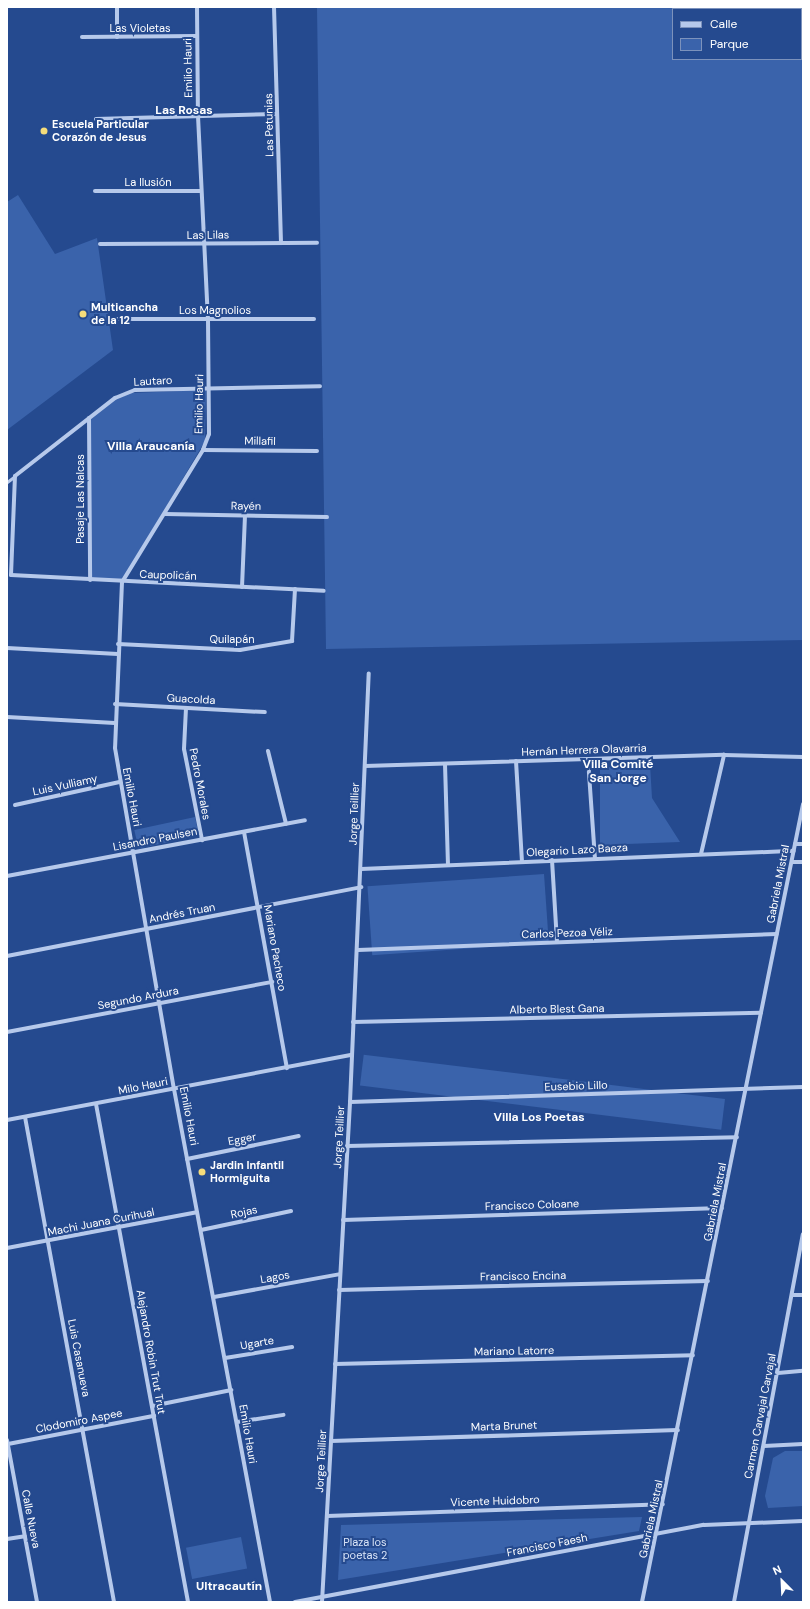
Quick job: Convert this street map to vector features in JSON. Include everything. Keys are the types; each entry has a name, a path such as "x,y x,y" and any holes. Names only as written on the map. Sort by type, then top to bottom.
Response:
{"street":[{"path":"117,7 117,37"},
{"name":"Emilio Hauri","path":"197,7 200,191 208,319 209,434 204,450 122,582 118,644 115,748 174,1090 270,1602"},
{"name":"Las Petunias","path":"274,7 281,243"},
{"name":"Las Violetas","path":"82,37 197,36"},
{"path":"96,119 277,114"},
{"name":"La Ilusión","path":"95,191 200,191"},
{"name":"Las Lilas","path":"100,244 317,243"},
{"name":"Los Magnolios","path":"116,319 314,319"},
{"name":"Lautaro","path":"15,476 89,418 128,391 320,386"},
{"name":"Pasaje Las Nalcas","path":"89,418 90,580"},
{"name":"Millafil","path":"204,450 317,451"},
{"path":"9,577 15,476"},
{"name":"Rayén","path":"164,514 327,516"},
{"path":"242,587 245,515"},
{"name":"Caupolicán","path":"9,577 324,591"},
{"name":"Quilapán","path":"118,644 240,650 292,641 295,590"},
{"path":"7,648 118,654"},
{"name":"Jorge Teillier","path":"322,1602 358,950 369,673"},
{"name":"Guacolda","path":"116,704 265,712"},
{"name":"Pedro Morales","path":"186,708 184,749 202,840"},
{"path":"7,717 115,723"},
{"path":"268,750 286,824"},
{"path":"701,854 724,755"},
{"name":"Hernán Herrera Olavarria","path":"365,766 724,755 803,757"},
{"path":"588,759 595,858"},
{"path":"516,761 522,862"},
{"path":"445,764 448,865"},
{"name":"Luis Vulliamy","path":"14,805 120,782"},
{"name":"Gabriela Mistral","path":"642,1602 678,1430 803,804"},
{"name":"Lisandro Paulsen","path":"7,876 305,820"},
{"name":"Mariano Pacheco","path":"244,832 259,907 287,1068"},
{"path":"795,844 803,844"},
{"name":"Olegario Lazo Baeza","path":"361,869 595,858 794,851"},
{"path":"552,860 557,942"},
{"path":"792,862 803,862"},
{"name":"Andrés Truan","path":"7,956 361,887"},
{"name":"Carlos Pezoa Véliz","path":"358,950 777,934"},
{"name":"Segundo Ardura","path":"7,1032 272,982"},
{"name":"Alberto Blest Gana","path":"354,1022 761,1013"},
{"name":"Milo Hauri","path":"7,1120 174,1090 352,1055"},
{"name":"Eusebio Lillo","path":"350,1102 746,1091 803,1088"},
{"name":"Alejandro Robin Trut Trut","path":"96,1104 188,1602"},
{"name":"Luis Casanueva","path":"25,1117 114,1602"},
{"name":"Egger","path":"187,1159 299,1136"},
{"path":"348,1146 737,1137"},
{"name":"Francisco Coloane","path":"343,1220 722,1208"},
{"name":"Rojas","path":"201,1230 292,1211"},
{"name":"Machi Juana Curihual","path":"7,1248 198,1212"},
{"name":"Carmen Carvajal Carvajal","path":"734,1602 803,1234"},
{"name":"Lagos","path":"214,1297 340,1274"},
{"name":"Francisco Encina","path":"339,1290 708,1281"},
{"path":"792,1295 803,1295"},
{"name":"Ugarte","path":"225,1358 292,1347"},
{"name":"Mariano Latorre","path":"335,1364 693,1355"},
{"path":"778,1373 803,1371"},
{"path":"152,1406 231,1390"},
{"path":"237,1422 283,1415"},
{"name":"Clodomiro Aspee","path":"7,1442 83,1430 154,1416"},
{"name":"Marta Brunet","path":"331,1441 678,1430"},
{"name":"Calle Nueva","path":"7,1442 38,1602"},
{"path":"764,1446 803,1444"},
{"path":"7,1471 13,1470"},
{"name":"Vicente Huidobro","path":"327,1516 663,1504"},
{"name":"Francisco Faesh","path":"295,1602 704,1525 803,1521"},
{"path":"7,1540 25,1536"}],"lane":[{"name":"Lautaro","path":"7,482 15,476"}],"green space":[{"path":"317,7 803,7 803,640 326,649"},
{"path":"18,195 55,254 97,238 113,350 7,430 7,202"},
{"name":"Villa Araucanía","path":"206,390 205,441 162,514 121,580 91,579 91,419 118,398 131,393"},
{"path":"650,764 652,798 680,842 600,845 600,768"},
{"path":"195,817 199,836 138,848 134,830"},
{"path":"544,874 549,943 372,955 367,886"},
{"path":"364,1055 725,1099 721,1130 360,1085"},
{"path":"785,1451 803,1451 803,1506 768,1508 765,1496 773,1458"},
{"name":"Plaza los poetas 2","path":"642,1517 639,1531 338,1580 341,1525"},
{"path":"241,1537 247,1568 192,1579 186,1548"}],"place":[{"name":"Escuela Particular Corazón de Jesus","path":"44,131"},
{"name":"Multicancha de la 12","path":"83,314"},
{"name":"Jardin Infantil Hormiguita","path":"202,1172"}],"district":[{"name":"Las Rosas","path":"184,111"},
{"name":"Villa Araucanía","path":"151,447"},
{"name":"Villa Comité San Jorge","path":"618,772"},
{"name":"Villa Los Poetas","path":"539,1118"},
{"name":"Ultracautín","path":"229,1587"}]}
